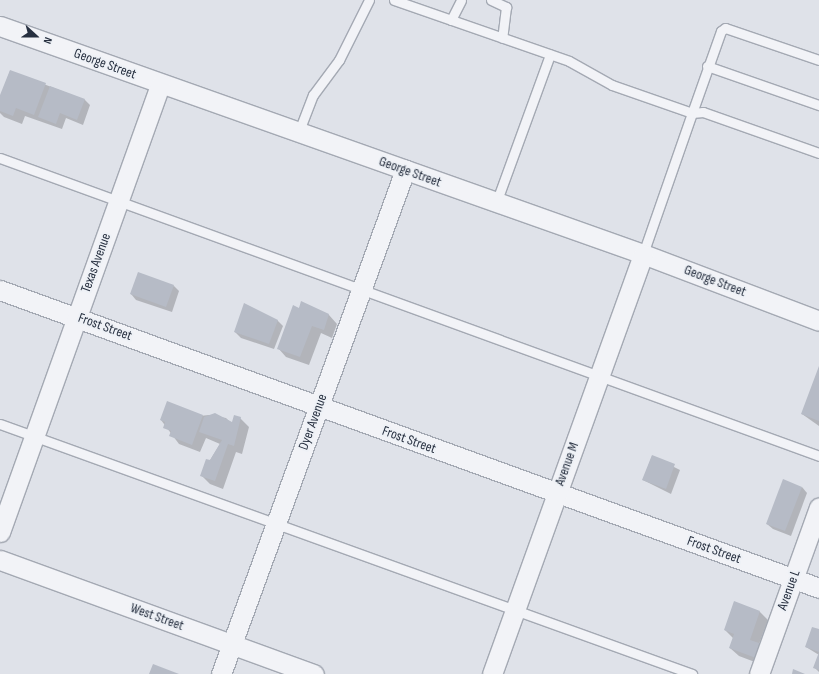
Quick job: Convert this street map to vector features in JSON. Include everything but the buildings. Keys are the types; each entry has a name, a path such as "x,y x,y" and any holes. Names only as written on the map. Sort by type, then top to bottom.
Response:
{"street":[{"name":"George Street","path":"0,26 160,84 300,131 496,203 643,254 819,321"},
{"name":"Texas Avenue","path":"0,532 160,84"},
{"name":"Dyer Avenue","path":"221,674 405,170"},
{"name":"Avenue M","path":"492,674 643,254"},
{"name":"Frost Street","path":"0,290 77,316 318,407 819,588"},
{"name":"Avenue L","path":"759,674 819,507"},
{"name":"West Street","path":"0,560 314,674"}],"lane":[{"path":"300,131 313,95 345,50 369,0"},
{"path":"394,0 416,4 451,20 581,66 612,85 692,113 703,112 819,153"},
{"path":"451,20 461,0"},
{"path":"491,0 506,8 502,38"},
{"path":"643,254 721,30 726,28 819,60"},
{"path":"496,203 550,55"},
{"path":"708,66 819,105"},
{"path":"0,158 819,456"},
{"path":"0,424 692,674"}]}
